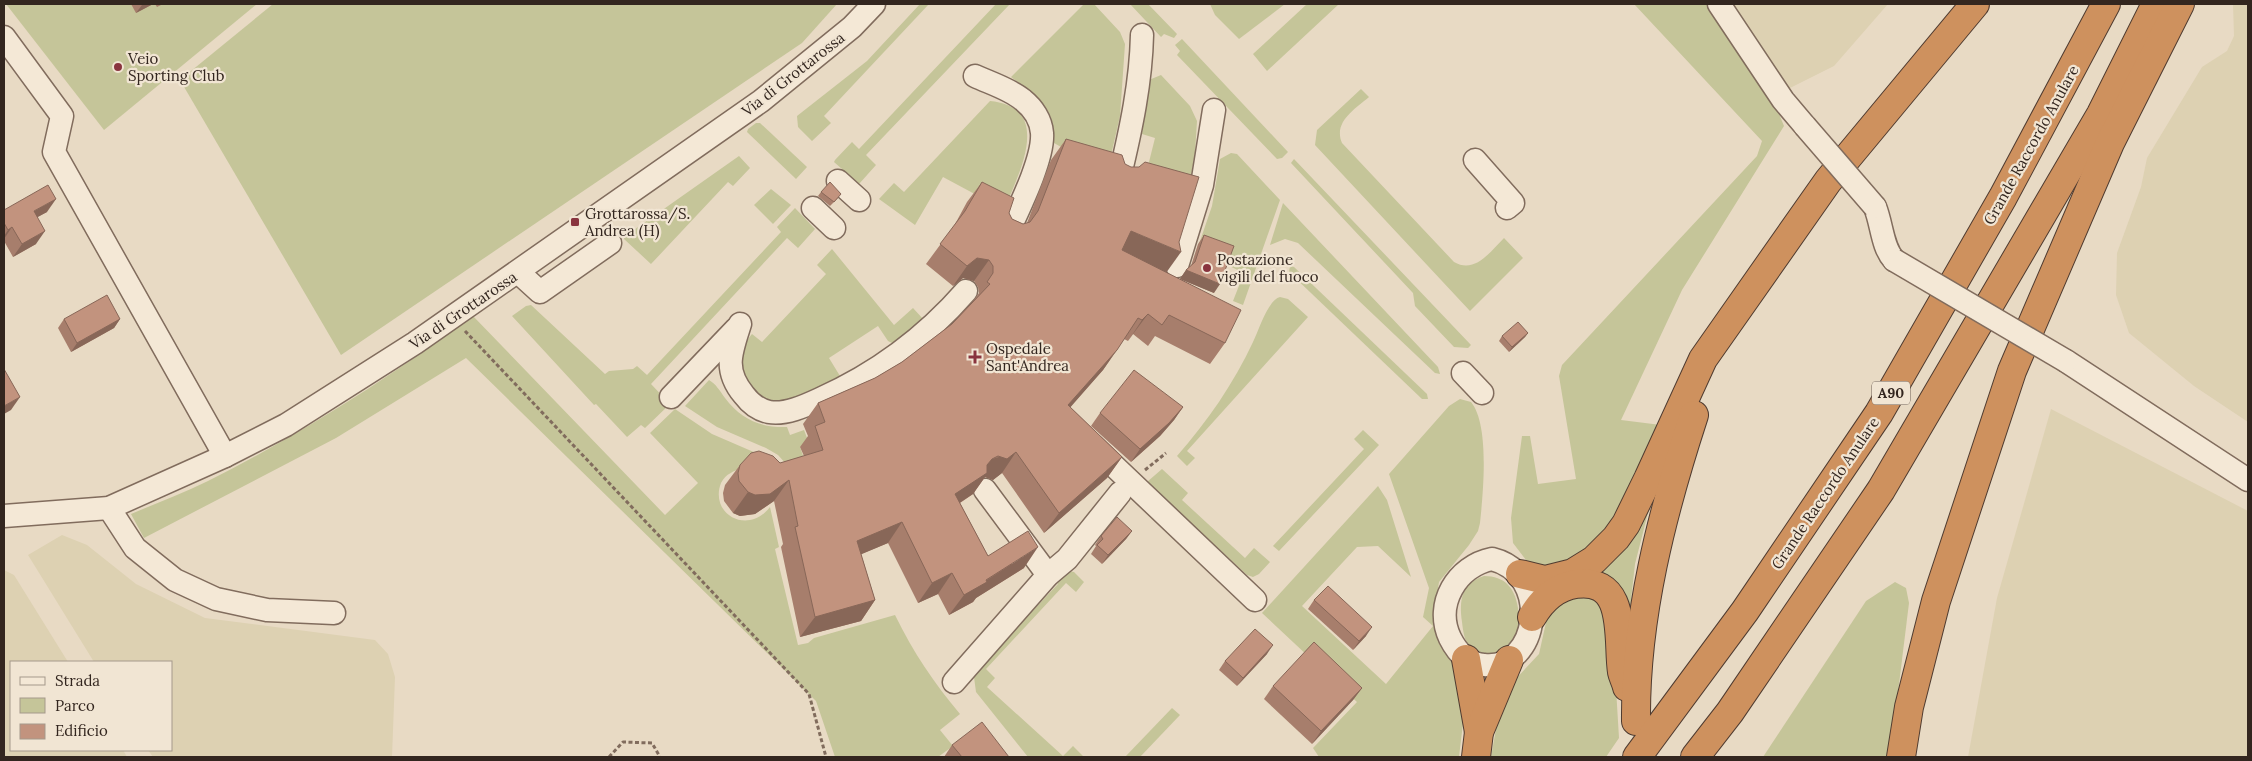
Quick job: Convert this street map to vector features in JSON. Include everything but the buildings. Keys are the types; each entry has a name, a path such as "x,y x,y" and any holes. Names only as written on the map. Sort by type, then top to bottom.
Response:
{"highway":[{"path":"1520,574 1545,580 1568,575 1594,560 1616,538 1626,524 1648,479 1703,359 1828,181 1975,4"},
{"name":"Grande Raccordo Anulare","path":"1636,757 1745,611 1879,413 2008,188 2106,4"},
{"name":"A90","path":"1695,757 1730,712 1881,490 2101,114 2156,4"},
{"path":"1901,757 1909,706 1936,601 2012,371 2110,143 2180,4"},
{"path":"1532,617 1545,598 1565,587 1587,584 1605,591 1617,609 1622,672 1636,717 1642,630 1651,574 1675,473 1698,405 1753,289"},
{"path":"1466,659 1477,744"},
{"path":"1477,744 1508,660"}],"street":[{"name":"Via di Grottarossa","path":"4,516 110,508 225,456 286,425 452,318 782,85 852,27 874,4"},
{"path":"1718,4 1783,100 1875,207 1884,231 1887,252 1894,260 2066,361 2248,480"},
{"path":"1120,175 1130,133 1142,57 1142,35"},
{"path":"4,37 62,116 54,152 225,456"},
{"path":"975,76 1023,100 1033,110 1041,126 1042,141 1038,156 1030,181 1008,232"},
{"path":"1177,266 1202,185 1214,110"},
{"path":"1475,160 1513,203 1507,208"},
{"path":"838,181 859,200"},
{"path":"813,208 834,228"},
{"path":"518,272 540,292 610,243"},
{"path":"671,397 740,324 730,353 730,363 734,380 742,394 757,407 768,412 780,412 810,404 874,372 922,335 966,292"},
{"path":"1463,373 1482,393"},
{"path":"1080,432 1255,600"},
{"path":"985,490 1048,575"},
{"path":"954,682 1048,575 1067,559 1120,493"},
{"path":"110,508 135,548 176,580 216,599 267,610 334,614"},
{"path":"1492,559 1503,562 1520,574 1530,595 1532,617 1528,637 1516,654 1508,660 1490,666 1482,665 1466,659 1454,645 1446,626 1446,601 1456,580 1472,566 1492,559"}],"path":[{"path":"452,318 809,694 826,757"},
{"path":"1140,473 1166,453"},
{"path":"609,757 623,742 652,743 660,757"}],"shaded area":[{"path":"1726,4 1888,4 1834,66 1786,90"},
{"path":"2233,4 2248,4 2248,422 2194,386 2129,333 2116,295 2117,253 2141,187 2147,158 2202,67 2227,51 2234,36"},
{"path":"2051,409 2248,511 2248,757 1968,757 1997,598"},
{"path":"62,535 87,545 136,584 205,618 375,640 388,654 395,677 392,757 153,757 149,751 172,751 172,661 93,661 28,555"},
{"path":"4,570 14,575 67,661 10,661 10,751 124,751 127,757 4,757"}],"green space":[{"name":"Veio Sporting Club","path":"6,4 257,4 104,130"},
{"path":"273,4 837,4 802,43 341,355 180,80"},
{"path":"920,4 929,4 824,116 831,123 812,141 798,127 797,116 867,61"},
{"path":"996,4 1010,4 866,155 876,165 859,184 834,162 852,142 859,149"},
{"path":"1084,4 1094,4 1120,32 1125,44 1120,116 1107,173 1054,143 1052,120 1043,104 1011,77"},
{"path":"1130,4 1148,4 1177,34 1174,38 1164,34 1161,37"},
{"path":"1210,4 1285,4 1239,39 1215,15"},
{"path":"1307,4 1339,4 1267,71 1253,54"},
{"path":"1634,4 1710,4 1772,97 1784,126 1682,290 1621,420 1661,425 1612,524 1576,558 1557,566 1540,567 1526,560 1513,543 1511,518 1522,436 1530,436 1538,484 1576,479 1559,376 1562,365 1757,156 1762,141"},
{"path":"1182,39 1288,152 1282,158 1277,159 1177,55 1180,51 1175,45"},
{"path":"1161,75 1190,106 1197,121 1195,153 1187,198 1145,178 1155,138 1142,134 1149,80"},
{"path":"1361,89 1369,97 1352,111 1343,122 1340,129 1342,143 1454,262 1469,265 1482,260 1504,238 1523,258 1470,311 1315,145 1317,130"},
{"path":"990,101 1009,106 1021,115 1026,128 1027,142 1024,159 1006,205 984,199 943,177 915,225 879,199 894,183 904,192"},
{"path":"756,123 760,123 807,167 796,179 747,132"},
{"path":"1231,153 1237,154 1280,200 1243,305 1233,301 1244,273 1225,264 1199,244 1212,206 1220,159"},
{"path":"739,156 750,168 733,186 728,182 651,264 624,239 624,237"},
{"path":"1294,159 1471,345 1468,348 1454,347 1415,306 1413,293 1291,163"},
{"path":"771,189 791,205 773,224 754,205"},
{"path":"1283,203 1438,367 1440,374 1435,373 1298,243 1285,239 1270,245"},
{"path":"795,208 815,229 798,248 787,238 651,384 670,404 645,428 641,425 627,437 596,404 594,405 512,316 526,306 531,305 605,374 609,371 633,369 637,366 647,375 781,232 777,227"},
{"path":"832,249 894,325 913,308 924,320 894,344 888,341 878,326 829,358 840,376 837,380 784,402 768,400 760,396 748,385 741,370 741,354 752,334 762,342 826,274 817,265"},
{"path":"1290,266 1294,267 1427,394 1428,399 1422,399 1289,272"},
{"path":"1280,297 1288,299 1308,317 1187,451 1195,458 1187,466 1177,456 1219,402 1246,357 1268,309"},
{"path":"473,316 665,515 698,483 650,433 675,409 712,434 756,453 744,466 723,480 719,494 720,504 725,512 733,518 742,520 751,520 761,516 770,507 779,547 775,549 798,645 808,643 814,638 895,615 924,667 960,714 940,730 953,746 938,757 835,757 816,701 466,358 336,438 144,538 131,514 208,481 276,445 377,383"},
{"path":"709,380 738,412 752,421 768,426 787,427 790,435 804,430 809,443 800,447 808,470 787,465 778,455 766,448 717,427 685,406"},
{"path":"1460,399 1471,402 1481,427 1484,460 1480,523 1478,531 1469,545 1439,582 1435,606 1439,643 1454,664 1464,715 1459,757 1319,757 1313,748 1357,702 1262,613 1378,486 1387,500 1411,577 1378,546 1357,547 1302,606 1386,684 1433,626 1423,617 1429,588 1389,474 1449,406"},
{"path":"1363,430 1379,445 1279,551 1273,546 1364,449 1354,439"},
{"path":"1162,469 1188,493 1182,500 1245,558 1254,548 1270,562 1259,574 1253,577 1247,575 1147,482"},
{"path":"1652,497 1635,564 1628,626 1598,577 1598,567"},
{"path":"1069,571 1074,572 1084,582 1076,592 1066,583 986,669 995,678 987,687 1063,756 1073,746 1084,757 1028,757 976,692 974,677 981,665 1058,584 1056,581"},
{"path":"1484,576 1498,578 1508,584 1517,601 1519,624 1515,638 1506,648 1494,653 1481,654 1466,642 1461,607 1466,588 1476,579"},
{"path":"1895,582 1906,588 1909,603 1890,757 1763,757 1866,601"},
{"path":"1599,595 1612,622 1619,738 1606,757 1491,757 1499,712 1510,685 1539,654 1547,618 1561,599"},
{"path":"1172,708 1180,715 1140,757 1125,757"}],"place":[{"name":"Veio Sporting Club","path":"118,67"},
{"name":"Grottarossa/S. Andrea (H)","path":"575,222"},
{"name":"Postazione vigili del fuoco","path":"1207,268"},
{"name":"Ospedale Sant'Andrea","path":"975,357"}]}
